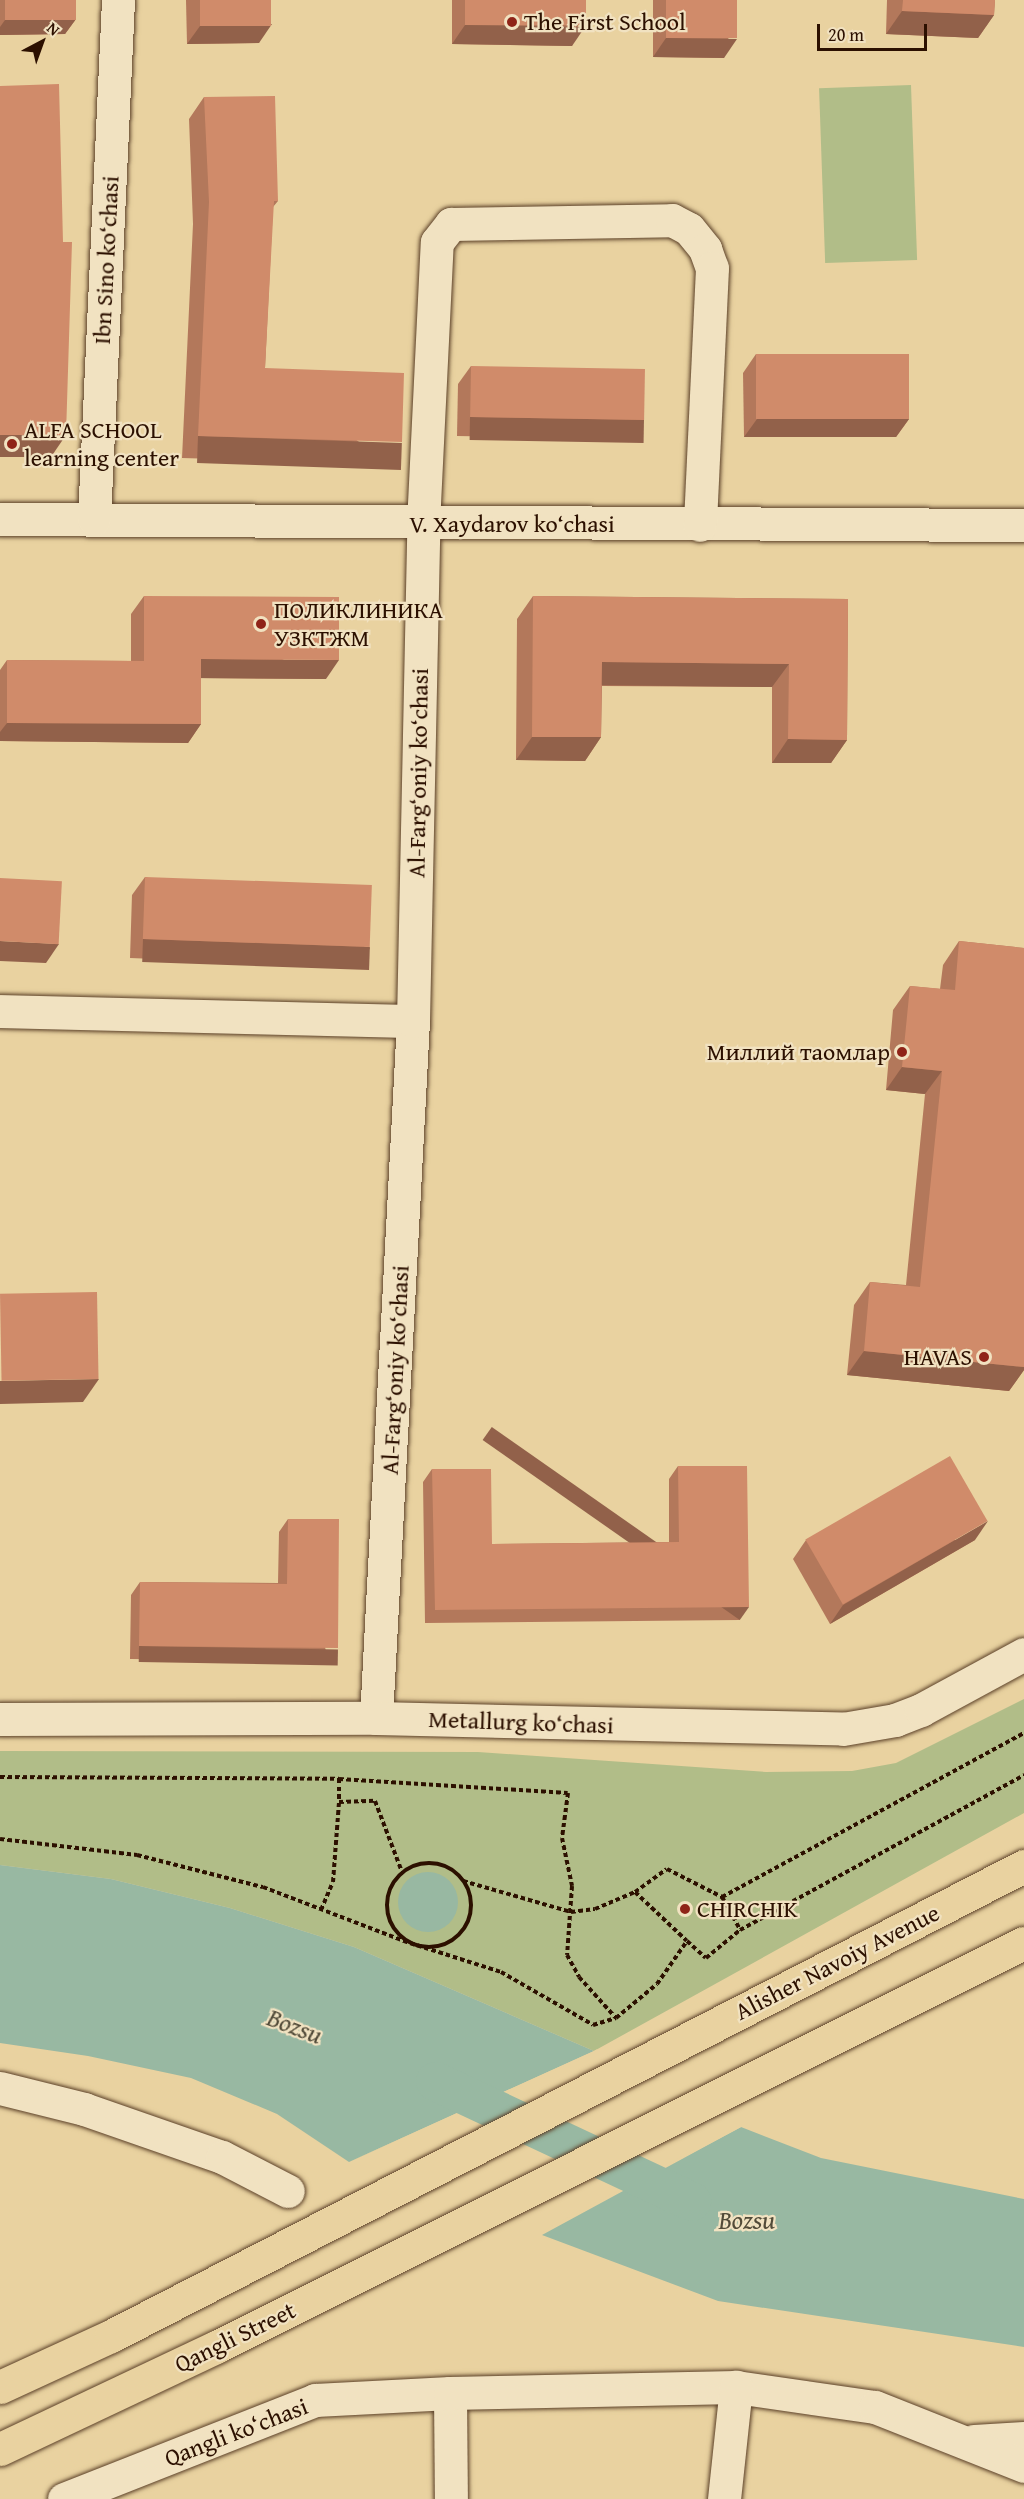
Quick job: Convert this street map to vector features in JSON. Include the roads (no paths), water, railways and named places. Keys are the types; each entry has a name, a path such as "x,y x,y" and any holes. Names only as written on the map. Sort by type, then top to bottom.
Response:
{"main road":[{"name":"Alisher Navoiy Avenue","path":"0,2387 111,2336 1024,1866"},
{"name":"Qangli Street","path":"0,2449 216,2348 1024,1943"}],"street":[{"name":"Ibn Sino ko‘chasi","path":"94,519 118,0"},
{"name":"Al-Farg‘oniy ko‘chasi","path":"376,1718 413,1021 423,524 437,242 443,232 462,221 672,220 694,236 712,268 700,525"},
{"name":"V. Xaydarov ko‘chasi","path":"0,519 423,524 1024,525"},
{"path":"0,1011 413,1021"},
{"name":"Metallurg ko‘chasi","path":"0,1719 376,1718 843,1729 895,1720 921,1710 1024,1654"},
{"path":"0,2088 84,2109 222,2157 288,2191"},
{"path":"724,2499 736,2387"},
{"name":"Qangli ko‘chasi","path":"64,2499 315,2400 450,2392 736,2387 875,2407 1024,2466"},
{"path":"450,2392 451,2499"},
{"path":"963,2442 1024,2438"}],"water":[{"path":"0,1865 111,1879 230,1908 354,1947 594,2051 349,2162 277,2114 191,2078 88,2056 0,2043"},
{"path":"428,1872 449,1881 458,1902 449,1923 428,1932 407,1923 398,1902 407,1881"},
{"name":"Bozsu","path":"741,2127 821,2158 1024,2199 1024,2347 718,2301 542,2235"}],"waterway":[{"name":"Bozsu","path":"435,2081 691,2201"}],"place":[{"name":"The First School","path":"512,22"},
{"name":"ALFA SCHOOL learning center","path":"12,444"},
{"name":"ПОЛИКЛИНИКА УЗКТЖМ","path":"261,624"},
{"name":"Миллий таомлар","path":"902,1052"},
{"name":"HAVAS","path":"984,1357"},
{"name":"CHIRCHIK","path":"685,1909"}]}
